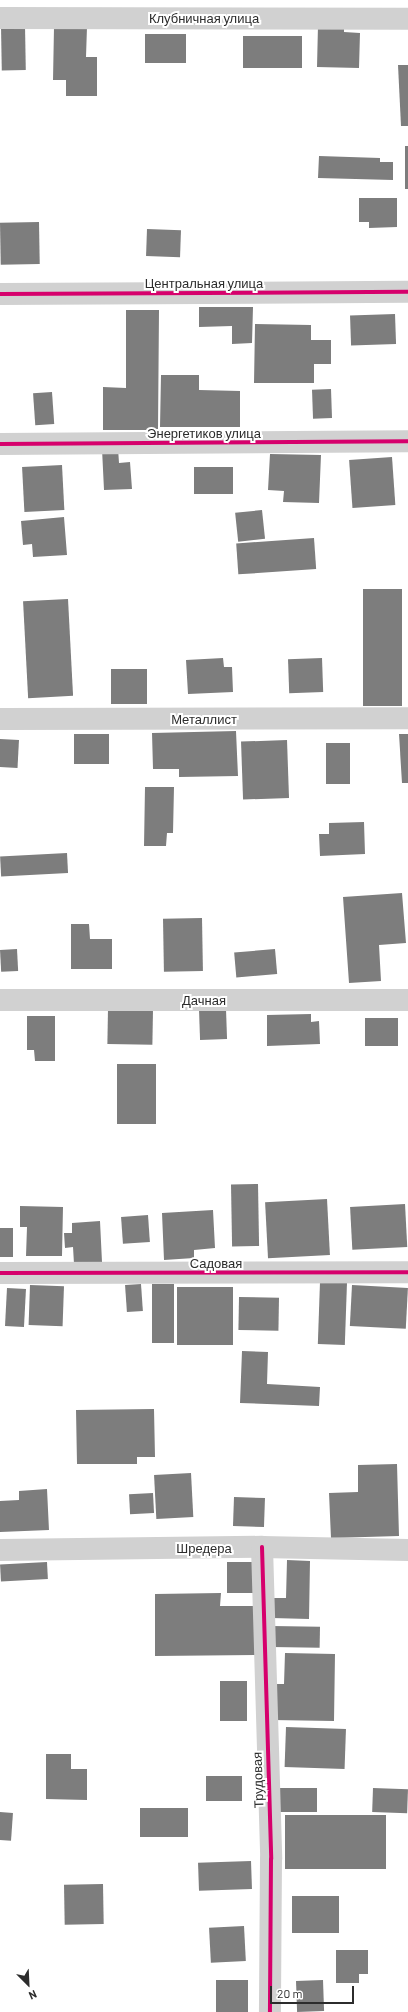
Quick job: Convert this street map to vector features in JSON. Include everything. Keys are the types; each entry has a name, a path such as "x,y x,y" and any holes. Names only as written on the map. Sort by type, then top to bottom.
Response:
{"street":[{"name":"Клубничная улица","path":"0,18 408,19"},
{"name":"Центральная улица","path":"0,294 408,292"},
{"name":"Энергетиков улица","path":"0,444 408,441"},
{"name":"Металлист","path":"0,719 408,718"},
{"name":"Дачная","path":"0,1000 408,1000"},
{"name":"Садовая","path":"0,1273 408,1272"},
{"name":"Шредера","path":"0,1550 262,1547 408,1550"},
{"name":"Трудовая","path":"262,1547 271,1859 270,2012"}],"building":[{"path":"1,25 25,25 26,70 2,70"},
{"path":"318,25 344,25 344,32 360,33 359,68 317,67"},
{"path":"54,27 87,27 86,57 97,57 97,96 66,96 66,80 53,80"},
{"path":"145,34 186,34 186,63 145,63"},
{"path":"243,36 302,36 302,68 243,68"},
{"path":"398,65 408,65 408,126 401,126"},
{"path":"405,146 408,146 408,189 405,189"},
{"path":"319,156 380,158 380,162 393,162 393,180 318,178"},
{"path":"359,198 397,198 397,227 369,228 369,222 359,222"},
{"path":"39,222 40,264 1,265 0,223"},
{"path":"147,229 181,230 180,257 146,256"},
{"path":"199,307 253,307 252,343 232,344 232,326 199,327"},
{"path":"126,310 159,310 158,430 103,430 103,387 126,388"},
{"path":"395,314 396,344 351,346 350,316"},
{"path":"255,324 311,325 311,340 331,340 331,364 314,364 314,383 254,383"},
{"path":"161,375 199,375 199,390 240,391 240,427 160,427"},
{"path":"331,389 332,418 313,419 312,390"},
{"path":"52,392 54,424 35,425 33,393"},
{"path":"118,448 119,463 130,462 132,489 104,490 102,449"},
{"path":"270,454 321,455 319,503 283,502 284,491 268,490"},
{"path":"392,457 395,505 352,508 349,460"},
{"path":"62,465 64,510 24,512 22,467"},
{"path":"194,467 233,467 233,494 194,494"},
{"path":"262,510 265,539 238,542 235,513"},
{"path":"64,517 67,555 33,557 32,544 23,545 21,521"},
{"path":"314,538 316,569 238,574 236,543"},
{"path":"363,589 402,589 402,706 363,706"},
{"path":"68,599 73,696 28,698 23,601"},
{"path":"223,658 224,667 232,667 233,692 188,694 186,660"},
{"path":"322,658 323,692 289,693 288,659"},
{"path":"111,669 147,669 147,704 111,704"},
{"path":"236,731 238,776 179,777 179,769 153,769 152,733"},
{"path":"74,734 109,734 109,764 74,764"},
{"path":"399,734 408,734 408,783 402,783"},
{"path":"0,739 19,740 18,768 0,767"},
{"path":"287,740 289,798 243,800 241,742"},
{"path":"326,743 350,743 350,784 326,784"},
{"path":"145,787 174,787 173,833 167,833 166,846 144,846"},
{"path":"364,822 365,854 320,856 319,834 329,834 329,823"},
{"path":"67,853 68,873 1,876 0,857"},
{"path":"402,893 406,943 379,945 381,981 349,983 343,897"},
{"path":"202,918 203,971 164,972 163,919"},
{"path":"71,924 89,924 90,939 112,939 112,969 71,969"},
{"path":"17,949 18,971 1,972 0,950"},
{"path":"275,949 277,974 236,977 234,953"},
{"path":"108,1009 153,1010 152,1045 107,1044"},
{"path":"226,1009 227,1039 200,1040 199,1010"},
{"path":"311,1014 311,1022 319,1021 320,1044 267,1046 267,1015"},
{"path":"27,1016 55,1016 55,1061 35,1061 34,1050 27,1050"},
{"path":"365,1018 398,1018 398,1046 365,1046"},
{"path":"117,1064 156,1064 156,1124 117,1124"},
{"path":"231,1184 258,1184 259,1246 232,1246"},
{"path":"327,1199 330,1255 268,1258 265,1202"},
{"path":"405,1204 407,1247 352,1250 350,1207"},
{"path":"20,1206 63,1207 62,1256 26,1256 27,1227 20,1227"},
{"path":"213,1210 215,1248 194,1250 194,1258 164,1260 162,1213"},
{"path":"148,1215 150,1242 123,1244 121,1217"},
{"path":"100,1221 102,1262 74,1264 73,1247 65,1248 64,1233 72,1233 72,1223"},
{"path":"0,1228 13,1228 13,1257 0,1257"},
{"path":"320,1282 347,1283 345,1345 318,1344"},
{"path":"141,1284 143,1311 127,1312 125,1285"},
{"path":"152,1284 174,1284 174,1343 152,1343"},
{"path":"30,1285 64,1286 63,1326 29,1325"},
{"path":"352,1285 408,1288 406,1329 350,1326"},
{"path":"177,1287 233,1287 233,1345 177,1345"},
{"path":"7,1288 26,1289 24,1327 5,1326"},
{"path":"239,1297 279,1298 278,1331 238,1330"},
{"path":"242,1351 268,1352 267,1384 320,1387 319,1406 240,1403"},
{"path":"154,1409 155,1457 137,1457 137,1464 77,1464 76,1410"},
{"path":"397,1464 399,1536 331,1538 329,1493 358,1492 358,1465"},
{"path":"191,1473 193,1517 156,1519 154,1475"},
{"path":"47,1489 49,1530 0,1532 0,1501 19,1500 19,1491"},
{"path":"153,1493 154,1513 130,1514 129,1494"},
{"path":"234,1497 265,1498 264,1527 233,1526"},
{"path":"287,1560 310,1561 309,1619 272,1618 272,1598 286,1598"},
{"path":"47,1562 48,1579 1,1581 0,1564"},
{"path":"227,1562 253,1562 253,1593 227,1593"},
{"path":"221,1593 220,1606 255,1606 255,1655 155,1656 155,1594"},
{"path":"272,1626 320,1627 320,1648 272,1647"},
{"path":"285,1653 335,1654 334,1721 272,1720 272,1684 284,1684"},
{"path":"220,1681 247,1681 247,1721 220,1721"},
{"path":"286,1727 346,1729 345,1769 285,1767"},
{"path":"46,1754 71,1754 71,1769 87,1769 87,1800 46,1799"},
{"path":"206,1776 242,1776 242,1801 206,1801"},
{"path":"274,1788 317,1788 317,1812 274,1812"},
{"path":"373,1788 408,1789 407,1813 372,1812"},
{"path":"140,1808 188,1808 188,1837 140,1837"},
{"path":"0,1812 13,1813 11,1841 0,1840"},
{"path":"285,1815 386,1815 386,1869 285,1869"},
{"path":"251,1861 252,1889 199,1891 198,1863"},
{"path":"103,1884 104,1924 65,1925 64,1885"},
{"path":"292,1896 339,1896 339,1933 292,1933"},
{"path":"244,1926 246,1961 211,1963 209,1928"},
{"path":"336,1950 368,1950 368,1974 359,1974 359,1983 336,1983"},
{"path":"216,1980 248,1980 248,2012 216,2012"},
{"path":"323,1980 324,2011 297,2012 296,1981"}],"cycle path":[{"path":"0,294 408,292"},
{"path":"0,444 408,441"},
{"path":"0,1273 408,1272"},
{"path":"262,1547 271,1859 270,2012"}]}
